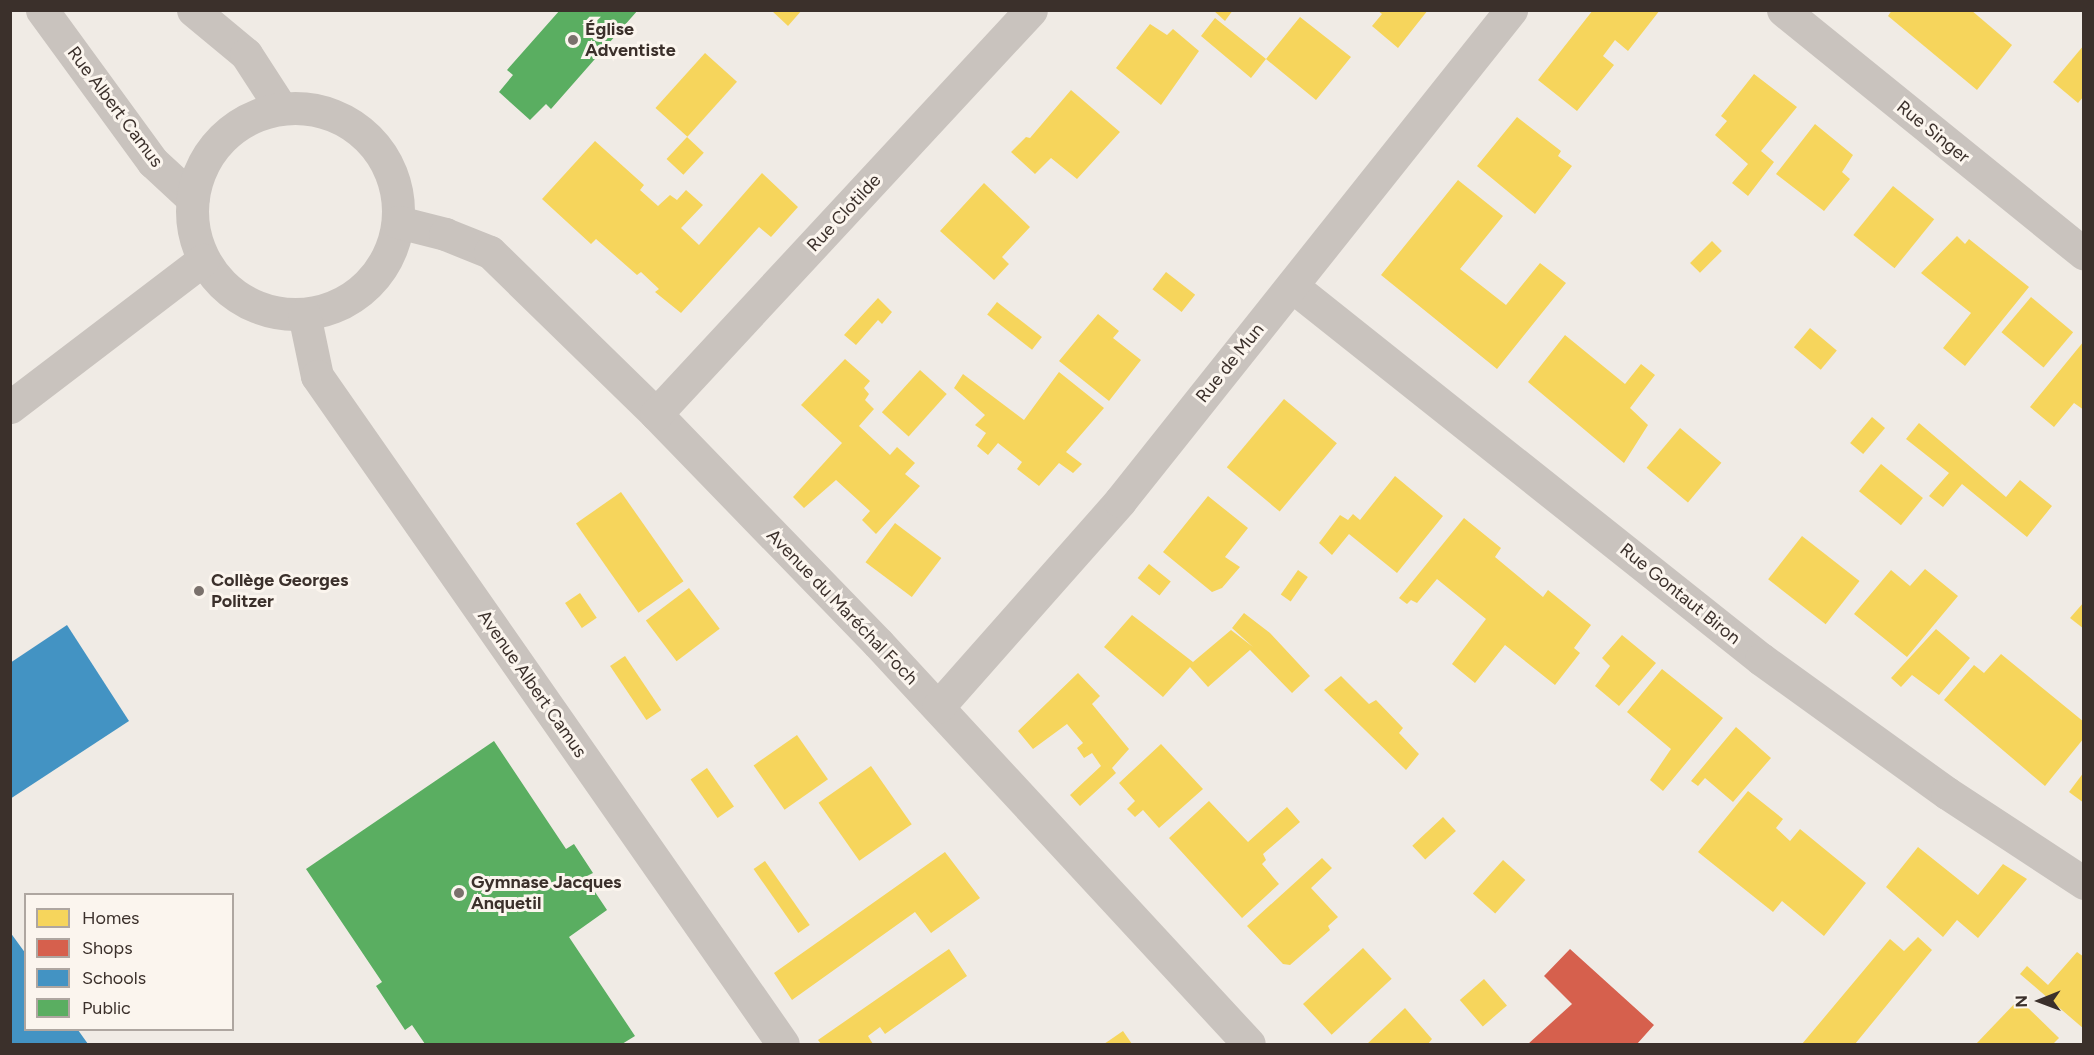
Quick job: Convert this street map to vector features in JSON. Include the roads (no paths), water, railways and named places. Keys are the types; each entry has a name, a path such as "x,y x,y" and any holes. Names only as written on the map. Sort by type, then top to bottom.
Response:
{"street":[{"name":"Rue Albert Camus","path":"42,10 153,162 193,199"},
{"path":"193,10 246,54 281,108"},
{"name":"Rue Clotilde","path":"656,414 1031,10"},
{"name":"Rue de Mun","path":"938,707 1120,501 1511,10"},
{"name":"Rue Singer","path":"1783,10 2084,254"},
{"path":"312,107 344,119 367,137 387,162 397,191 398,222 391,249 377,274 357,294 332,308 304,314 275,313 246,303 221,284 203,260 193,230 193,199 202,166 221,139 248,118 281,108 312,107"},
{"name":"Avenue du Maréchal Foch","path":"398,222 445,234 490,252 656,414 938,707 1249,1044"},
{"path":"10,406 203,260"},
{"name":"Rue Gontaut Biron","path":"1292,286 1761,659 1947,793 2084,882"},
{"name":"Avenue Albert Camus","path":"304,314 317,376 783,1044"}],"place":[{"name":"Église Adventiste","path":"573,40"},
{"name":"Collège Georges Politzer","path":"199,591"},
{"name":"Gymnase Jacques Anquetil","path":"459,893"}]}
